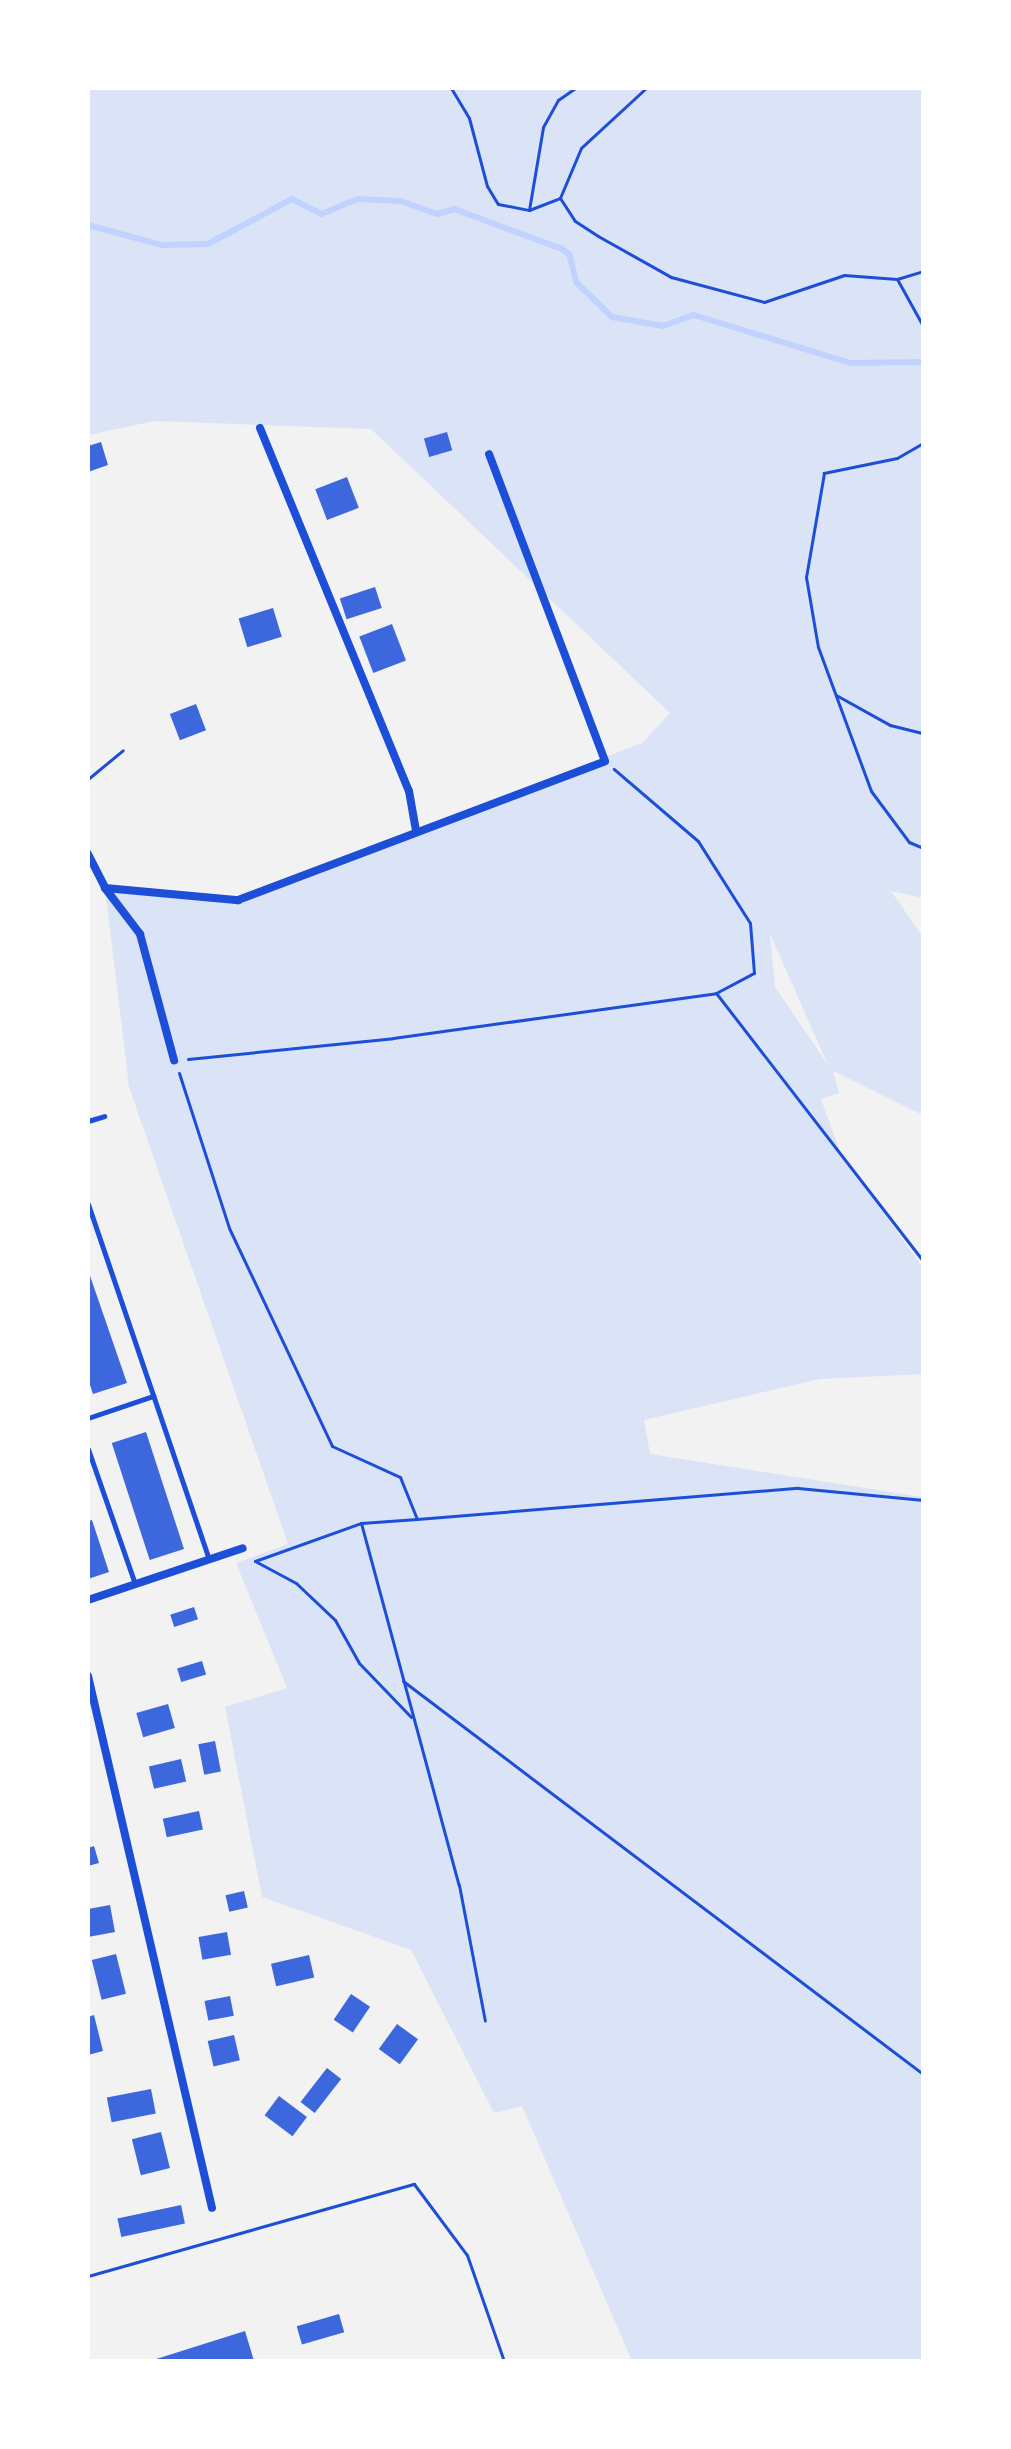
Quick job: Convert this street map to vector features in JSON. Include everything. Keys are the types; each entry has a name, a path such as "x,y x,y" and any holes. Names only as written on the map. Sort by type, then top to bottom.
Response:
{"street":[{"path":"260,428 409,791 416,830"},
{"path":"105,888 238,900 416,830 605,761 489,454"},
{"path":"88,854 105,888 140,934 174,1060"},
{"path":"88,1600 244,1546"},
{"path":"88,1676 212,2208"}],"lane":[{"path":"88,1121 104,1116"},
{"path":"88,1204 209,1559"},
{"path":"88,1418 153,1396"},
{"path":"88,1449 135,1584"}],"path":[{"path":"451,88 469,118 492,198 510,209 529,210 560,198 581,148 646,88"},
{"path":"529,210 543,127 558,100 575,88"},
{"path":"560,198 575,221 648,267 749,300 764,302 798,294 844,275 897,279 923,271"},
{"path":"897,279 923,326"},
{"path":"923,443 897,458 824,473 806,577 818,647 871,791 909,842 923,848"},
{"path":"836,695 890,725 923,733"},
{"path":"88,779 123,750"},
{"path":"417,1519 400,1477 332,1446 229,1228 174,1060 393,1038 716,993 754,973 750,923 698,841 605,761"},
{"path":"716,993 923,1261"},
{"path":"413,1720 359,1663 335,1620 296,1583 255,1561 361,1523 798,1488 923,1500"},
{"path":"361,1523 459,1885 485,2021"},
{"path":"403,1681 923,2074"},
{"path":"88,2276 414,2184 467,2255 504,2361"}],"shaded area":[{"path":"88,88 923,88 923,898 891,891 923,937 923,1115 833,1071 839,1093 821,1099 841,1154 923,1268 923,1374 820,1379 644,1420 650,1454 923,1497 923,2361 632,2361 522,2106 494,2113 411,1950 262,1897 225,1707 287,1688 236,1563 288,1544 129,1087 105,888 238,900 642,743 670,713 371,429 155,421 88,435","holes":["770,935 828,1065 775,987"]}],"building":[{"path":"447,432 452,450 429,457 424,439"},
{"path":"101,442 108,465 88,472 88,446"},
{"path":"347,477 359,508 327,520 315,489"},
{"path":"375,587 382,608 347,619 340,598"},
{"path":"273,608 282,637 247,647 239,619"},
{"path":"392,624 406,660 373,673 359,637"},
{"path":"196,704 206,730 180,740 170,714"},
{"path":"88,1270 127,1383 93,1394 88,1379"},
{"path":"146,1432 184,1549 150,1560 112,1443"},
{"path":"92,1520 109,1572 88,1579 88,1521"},
{"path":"194,1607 198,1619 174,1627 170,1615"},
{"path":"202,1661 206,1674 181,1682 177,1669"},
{"path":"168,1704 175,1728 143,1737 136,1713"},
{"path":"215,1741 221,1771 204,1775 198,1744"},
{"path":"181,1759 186,1781 154,1789 149,1766"},
{"path":"199,1811 203,1830 167,1837 163,1819"},
{"path":"94,1846 99,1863 88,1866 88,1848"},
{"path":"244,1891 248,1908 229,1912 225,1895"},
{"path":"110,1905 115,1932 88,1937 88,1909"},
{"path":"227,1932 231,1955 202,1960 198,1937"},
{"path":"116,1954 126,1994 102,2000 92,1960"},
{"path":"309,1955 314,1977 276,1986 271,1964"},
{"path":"351,1994 370,2007 353,2033 334,2020"},
{"path":"230,1996 234,2016 208,2021 204,2001"},
{"path":"94,2015 103,2051 88,2055 88,2017"},
{"path":"397,2024 418,2039 400,2064 379,2049"},
{"path":"234,2035 240,2060 214,2066 208,2041"},
{"path":"327,2068 341,2079 315,2113 301,2102"},
{"path":"151,2089 156,2114 112,2122 107,2098"},
{"path":"279,2096 307,2117 293,2136 265,2115"},
{"path":"161,2132 170,2168 141,2175 132,2139"},
{"path":"181,2205 185,2224 121,2237 117,2219"},
{"path":"339,2314 344,2332 302,2344 297,2326"},
{"path":"245,2331 254,2361 153,2361 153,2360"}],"waterway":[{"path":"88,225 162,245 208,244 292,199 321,214 358,199 401,201 437,214 454,209 562,249 569,254 577,283 612,317 663,326 694,315 850,363 923,362"}]}
